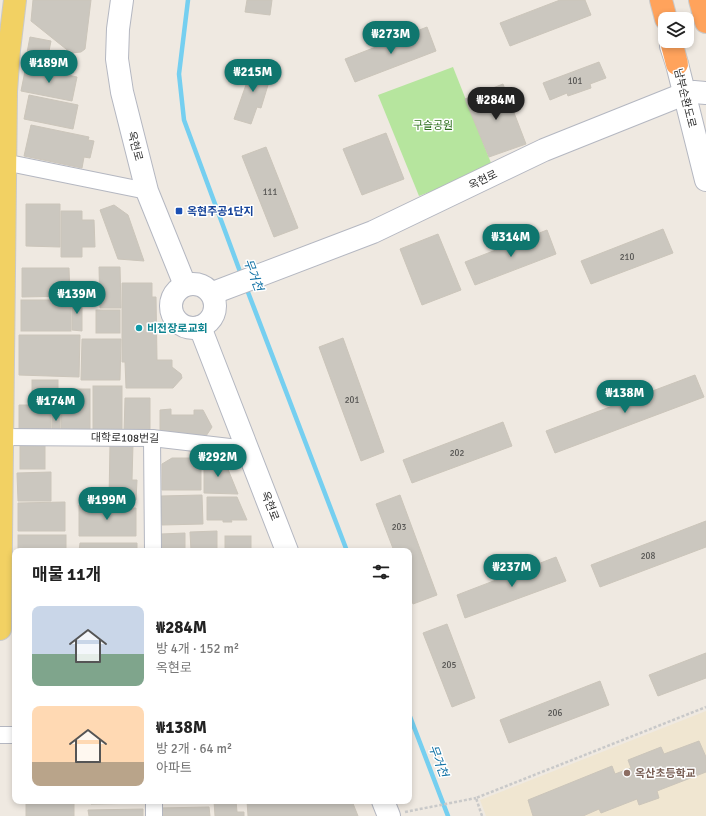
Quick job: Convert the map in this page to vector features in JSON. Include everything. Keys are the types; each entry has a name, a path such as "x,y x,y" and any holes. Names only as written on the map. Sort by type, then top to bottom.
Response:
{"highway":[{"path":"661,0 664,12"},
{"path":"700,0 706,22"},
{"path":"672,48 676,64"}],"main road":[{"path":"0,630 3,437 3,74 16,0"},
{"name":"옥현로","path":"122,0 118,30 117,60 122,92 147,191 185,285"},
{"path":"655,0 659,12"},
{"path":"704,0 706,10"},
{"name":"남부순환도로","path":"676,64 706,180"},
{"name":"옥현로","path":"219,291 373,232 544,150 684,94 694,92 706,93"},
{"path":"185,285 199,285 219,291 214,312 206,324 193,328 185,327 174,317 171,310 171,302 174,295 185,285"},
{"name":"옥현로","path":"200,327 286,548"}],"street":[{"path":"4,162 147,191"},
{"name":"대학로108번길","path":"3,437 152,438 247,449"},
{"path":"152,438 153,548"},
{"path":"0,735 12,735"},
{"path":"154,804 154,816"}],"path":[{"path":"386,811 476,798 706,707"},
{"path":"476,798 482,816"}],"shaded area":[{"name":"옥산초등학교","path":"706,711 706,816 486,816 480,800"}],"green space":[{"name":"구슬공원","path":"453,67 493,168 419,196 378,95"}],"building":[{"path":"33,0 91,0 85,49 81,52 71,53 31,21"},
{"path":"247,0 272,0 270,15 245,12"},
{"path":"560,0 585,0 591,15 510,46 500,23"},
{"path":"427,27 436,51 355,82 345,59"},
{"path":"30,37 51,41 49,51 70,55 67,71 25,63"},
{"path":"254,62 270,67 265,84 268,85 261,108 257,107 251,124 234,119"},
{"path":"599,62 606,78 590,84 591,88 568,96 567,93 550,100 543,83"},
{"path":"26,66 77,77 72,101 21,91"},
{"path":"503,84 526,144 489,157 465,99"},
{"path":"29,95 78,105 73,129 24,119"},
{"path":"31,125 89,137 88,140 94,141 90,158 84,157 82,168 24,156"},
{"path":"386,133 404,179 362,195 343,149"},
{"path":"266,147 298,228 274,237 242,156"},
{"path":"26,204 60,204 60,247 26,246"},
{"path":"114,205 128,215 144,261 118,259 100,210"},
{"path":"61,211 82,211 82,220 94,220 95,247 82,247 82,257 61,257"},
{"path":"663,229 673,253 591,284 581,261"},
{"path":"547,230 556,254 475,285 465,262"},
{"path":"438,234 461,290 422,305 400,249"},
{"path":"99,267 120,267 121,308 100,308"},
{"path":"22,268 69,268 70,296 22,297"},
{"name":"비전장로교회","path":"122,283 152,283 152,297 156,297 157,360 172,360 172,367 181,374 182,378 173,388 126,388 125,362 122,362"},
{"path":"21,300 71,300 71,331 21,331"},
{"path":"72,300 82,300 82,331 72,330"},
{"path":"96,310 120,310 120,333 96,333"},
{"path":"19,335 80,335 79,377 19,375"},
{"path":"343,338 384,452 361,461 319,347"},
{"path":"82,339 121,339 120,380 81,380"},
{"path":"695,375 704,397 555,453 546,431"},
{"path":"32,380 58,380 58,402 32,402"},
{"path":"93,386 122,386 122,430 93,430"},
{"path":"61,389 90,389 90,434 61,434"},
{"path":"125,398 150,398 150,434 124,434"},
{"path":"19,405 42,405 42,409 51,408 51,433 19,433"},
{"path":"171,409 171,415 194,415 194,410 203,410 212,427 206,436 160,437 160,410"},
{"path":"52,411 60,411 60,433 52,433"},
{"path":"503,422 512,446 412,483 403,460"},
{"path":"20,441 45,441 45,469 20,469"},
{"path":"110,444 133,444 132,480 137,480 136,500 109,500"},
{"path":"172,458 201,458 201,490 162,490 162,464"},
{"path":"204,458 219,458 225,462 238,494 204,493"},
{"path":"51,472 51,501 18,501 17,473"},
{"path":"202,495 203,524 162,525 161,496"},
{"path":"400,495 437,595 413,604 412,548 393,548 376,504"},
{"path":"207,497 237,497 247,520 231,520 232,522 223,522 223,520 207,520"},
{"path":"65,502 65,531 18,531 18,503"},
{"path":"79,505 109,505 109,509 136,508 136,536 79,536"},
{"path":"706,521 706,547 600,587 591,565"},
{"path":"217,531 217,548 191,548 190,532"},
{"path":"185,533 185,548 161,548 161,534"},
{"path":"18,535 66,535 66,548 18,548"},
{"path":"225,536 251,536 251,548 225,548"},
{"path":"80,543 137,543 137,548 79,548"},
{"path":"556,557 566,581 465,618 457,595"},
{"path":"447,624 475,698 452,707 423,633"},
{"path":"706,653 706,678 658,696 649,675"},
{"path":"600,681 609,705 509,743 500,720"},
{"path":"699,741 706,757 706,772 657,791 659,798 639,805 637,799 601,813 599,809 583,816 533,816 528,800 612,766 615,774 631,768 628,760 661,747 664,754"},
{"path":"26,804 74,804 74,816 26,816"},
{"path":"214,804 236,804 237,812 244,812 244,816 215,816"},
{"path":"247,804 353,804 358,816 248,816"},
{"path":"209,807 210,816 159,816 159,808"},
{"path":"143,809 143,816 89,816 88,810"}],"waterway":[{"name":"무거천","path":"188,0 179,74 184,120 242,277"},
{"name":"무거천","path":"246,287 346,548"},
{"name":"무거천","path":"412,722 448,816"}],"place":[{"name":"옥현주공1단지","path":"179,211"},
{"name":"비전장로교회","path":"139,328"},
{"name":"옥산초등학교","path":"627,773"}]}
